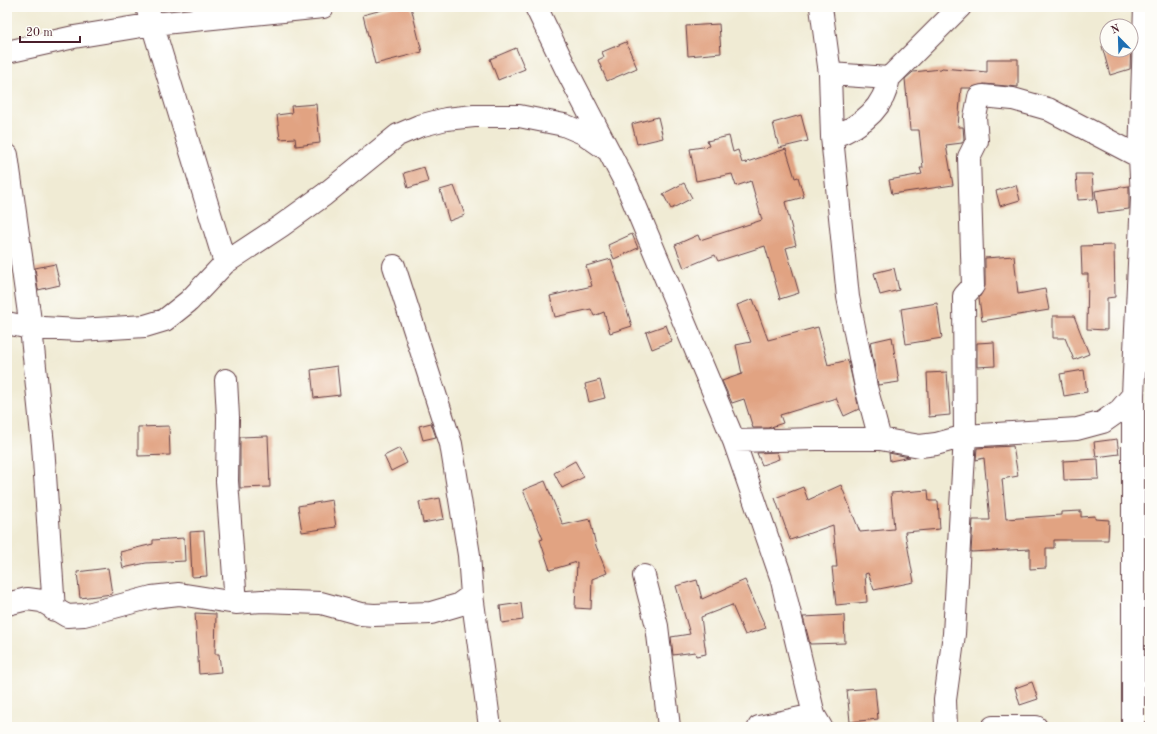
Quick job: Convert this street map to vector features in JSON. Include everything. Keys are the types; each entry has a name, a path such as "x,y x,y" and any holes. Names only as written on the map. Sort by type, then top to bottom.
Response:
{"street":[{"path":"7,52 74,37 150,15 321,7"},
{"path":"536,7 627,186 734,441 781,577 818,721 759,727"},
{"path":"822,7 830,74 832,137 848,297 866,387 880,439"},
{"path":"832,137 848,132 865,120 886,93 889,78 960,7"},
{"path":"1132,727 1142,705 1133,395 1142,198 1140,157 1145,7"},
{"path":"150,15 225,263"},
{"path":"830,74 889,78"},
{"path":"946,727 945,700 954,634 965,436 964,296 973,286 969,157 977,141 975,116 979,97 983,96 1013,99 1048,109 1140,157"},
{"path":"7,324 31,328 79,330 145,326 165,320 189,301 225,263 281,226 324,195 398,136 419,126 446,119 474,116 519,116 564,125 583,134 609,151"},
{"path":"7,155 31,328 43,445 54,610"},
{"path":"394,266 451,444 469,555 472,595 490,727"},
{"path":"226,380 228,417 227,481 236,603"},
{"path":"734,441 880,439 920,446 936,444 965,436 1077,429 1093,426 1103,422 1120,410 1133,395"},
{"path":"644,576 657,626 669,727"},
{"path":"7,604 27,599 42,601 54,610 67,616 84,615 152,597 179,594 236,603 301,601 321,603 361,614 431,613 458,605 472,595"},
{"path":"993,727 1036,727"}],"building":[{"path":"393,7 411,7 422,52 375,64 363,15"},
{"path":"719,24 721,53 688,56 686,26"},
{"path":"626,42 637,68 607,81 598,60 604,57 602,52"},
{"path":"516,48 525,69 498,80 490,59"},
{"path":"1105,58 1131,58 1130,69 1110,75"},
{"path":"987,59 1018,59 1018,87 984,84 970,88 961,88 958,127 963,127 964,139 962,143 946,145 953,185 892,194 889,180 922,174 920,168 923,168 919,130 910,130 905,79 913,72 942,68 987,72"},
{"path":"316,104 320,143 296,146 295,138 280,139 277,115 292,113 291,106"},
{"path":"801,115 808,141 779,148 773,123"},
{"path":"658,117 663,138 637,144 632,124"},
{"path":"729,136 733,152 738,150 742,163 746,162 747,164 747,162 786,149 795,178 798,177 804,197 785,202 796,245 786,248 799,293 780,299 765,246 718,261 715,255 684,268 675,245 698,235 700,240 762,220 751,181 736,186 732,174 696,181 690,149 709,146 707,141"},
{"path":"424,167 428,182 408,188 404,173"},
{"path":"1076,174 1092,174 1094,199 1078,200"},
{"path":"684,183 692,198 671,209 663,194"},
{"path":"1016,185 1020,200 1000,206 996,191"},
{"path":"454,186 465,215 449,221 440,190"},
{"path":"1129,186 1129,209 1098,213 1095,191"},
{"path":"632,234 638,248 614,259 608,245"},
{"path":"1114,245 1115,297 1107,298 1107,330 1087,329 1088,274 1082,274 1081,246"},
{"path":"1014,256 1018,294 1045,289 1049,310 982,321 979,298 985,286 985,258"},
{"path":"611,259 632,326 610,333 604,312 594,316 591,309 555,317 550,296 592,286 586,266"},
{"path":"55,264 60,285 38,290 35,268"},
{"path":"894,268 899,290 880,295 874,273"},
{"path":"753,299 768,340 818,327 828,365 848,360 859,409 844,416 836,398 780,415 783,423 768,428 753,428 744,399 732,403 722,381 742,374 736,345 751,342 737,305"},
{"path":"937,303 942,338 906,344 901,309"},
{"path":"1053,316 1074,316 1089,354 1074,360 1065,338 1053,338"},
{"path":"666,325 672,341 652,349 646,332"},
{"path":"892,337 899,382 878,385 870,342"},
{"path":"994,342 995,366 977,367 977,343"},
{"path":"337,366 340,395 314,398 311,370"},
{"path":"1084,370 1087,392 1064,396 1060,374"},
{"path":"947,372 950,415 929,417 927,373"},
{"path":"600,380 605,398 589,402 585,384"},
{"path":"431,423 436,437 423,440 419,426"},
{"path":"169,426 170,455 138,456 138,427"},
{"path":"268,436 270,487 240,488 240,437"},
{"path":"1117,439 1119,454 1096,457 1094,442"},
{"path":"1013,446 1018,476 1002,479 1006,519 1061,515 1061,512 1081,511 1081,517 1095,516 1095,519 1109,520 1108,540 1054,540 1054,548 1046,548 1046,568 1030,569 1030,549 971,552 973,520 990,520 984,458 976,460 977,448"},
{"path":"400,448 407,463 391,471 384,456"},
{"path":"777,452 779,459 762,465 757,453"},
{"path":"889,453 909,457 910,457 890,461"},
{"path":"1098,459 1099,479 1064,480 1063,461"},
{"path":"575,461 584,477 562,488 554,473"},
{"path":"545,481 563,525 590,519 596,546 607,573 592,579 591,609 575,608 577,562 550,570 540,540 543,539 523,490"},
{"path":"841,485 860,532 894,529 891,493 928,490 929,501 938,501 940,529 905,532 914,582 874,590 868,573 865,574 867,602 836,605 832,567 837,567 833,525 790,540 775,498 803,487 808,500"},
{"path":"440,498 444,519 423,523 419,502"},
{"path":"332,500 336,527 302,532 298,506"},
{"path":"204,531 207,576 192,577 190,532"},
{"path":"184,538 185,561 146,563 123,568 120,552 153,544 153,540"},
{"path":"108,568 112,594 80,598 77,572"},
{"path":"697,580 702,599 745,580 766,628 745,635 732,605 701,617 706,654 696,656 695,652 673,655 671,637 690,634 676,586"},
{"path":"521,603 523,620 502,623 500,606"},
{"path":"195,613 216,614 215,654 219,654 221,672 199,674"},
{"path":"844,615 845,643 810,644 803,617"},
{"path":"1032,682 1038,699 1020,705 1015,688"},
{"path":"875,688 878,719 850,722 847,690"}]}
